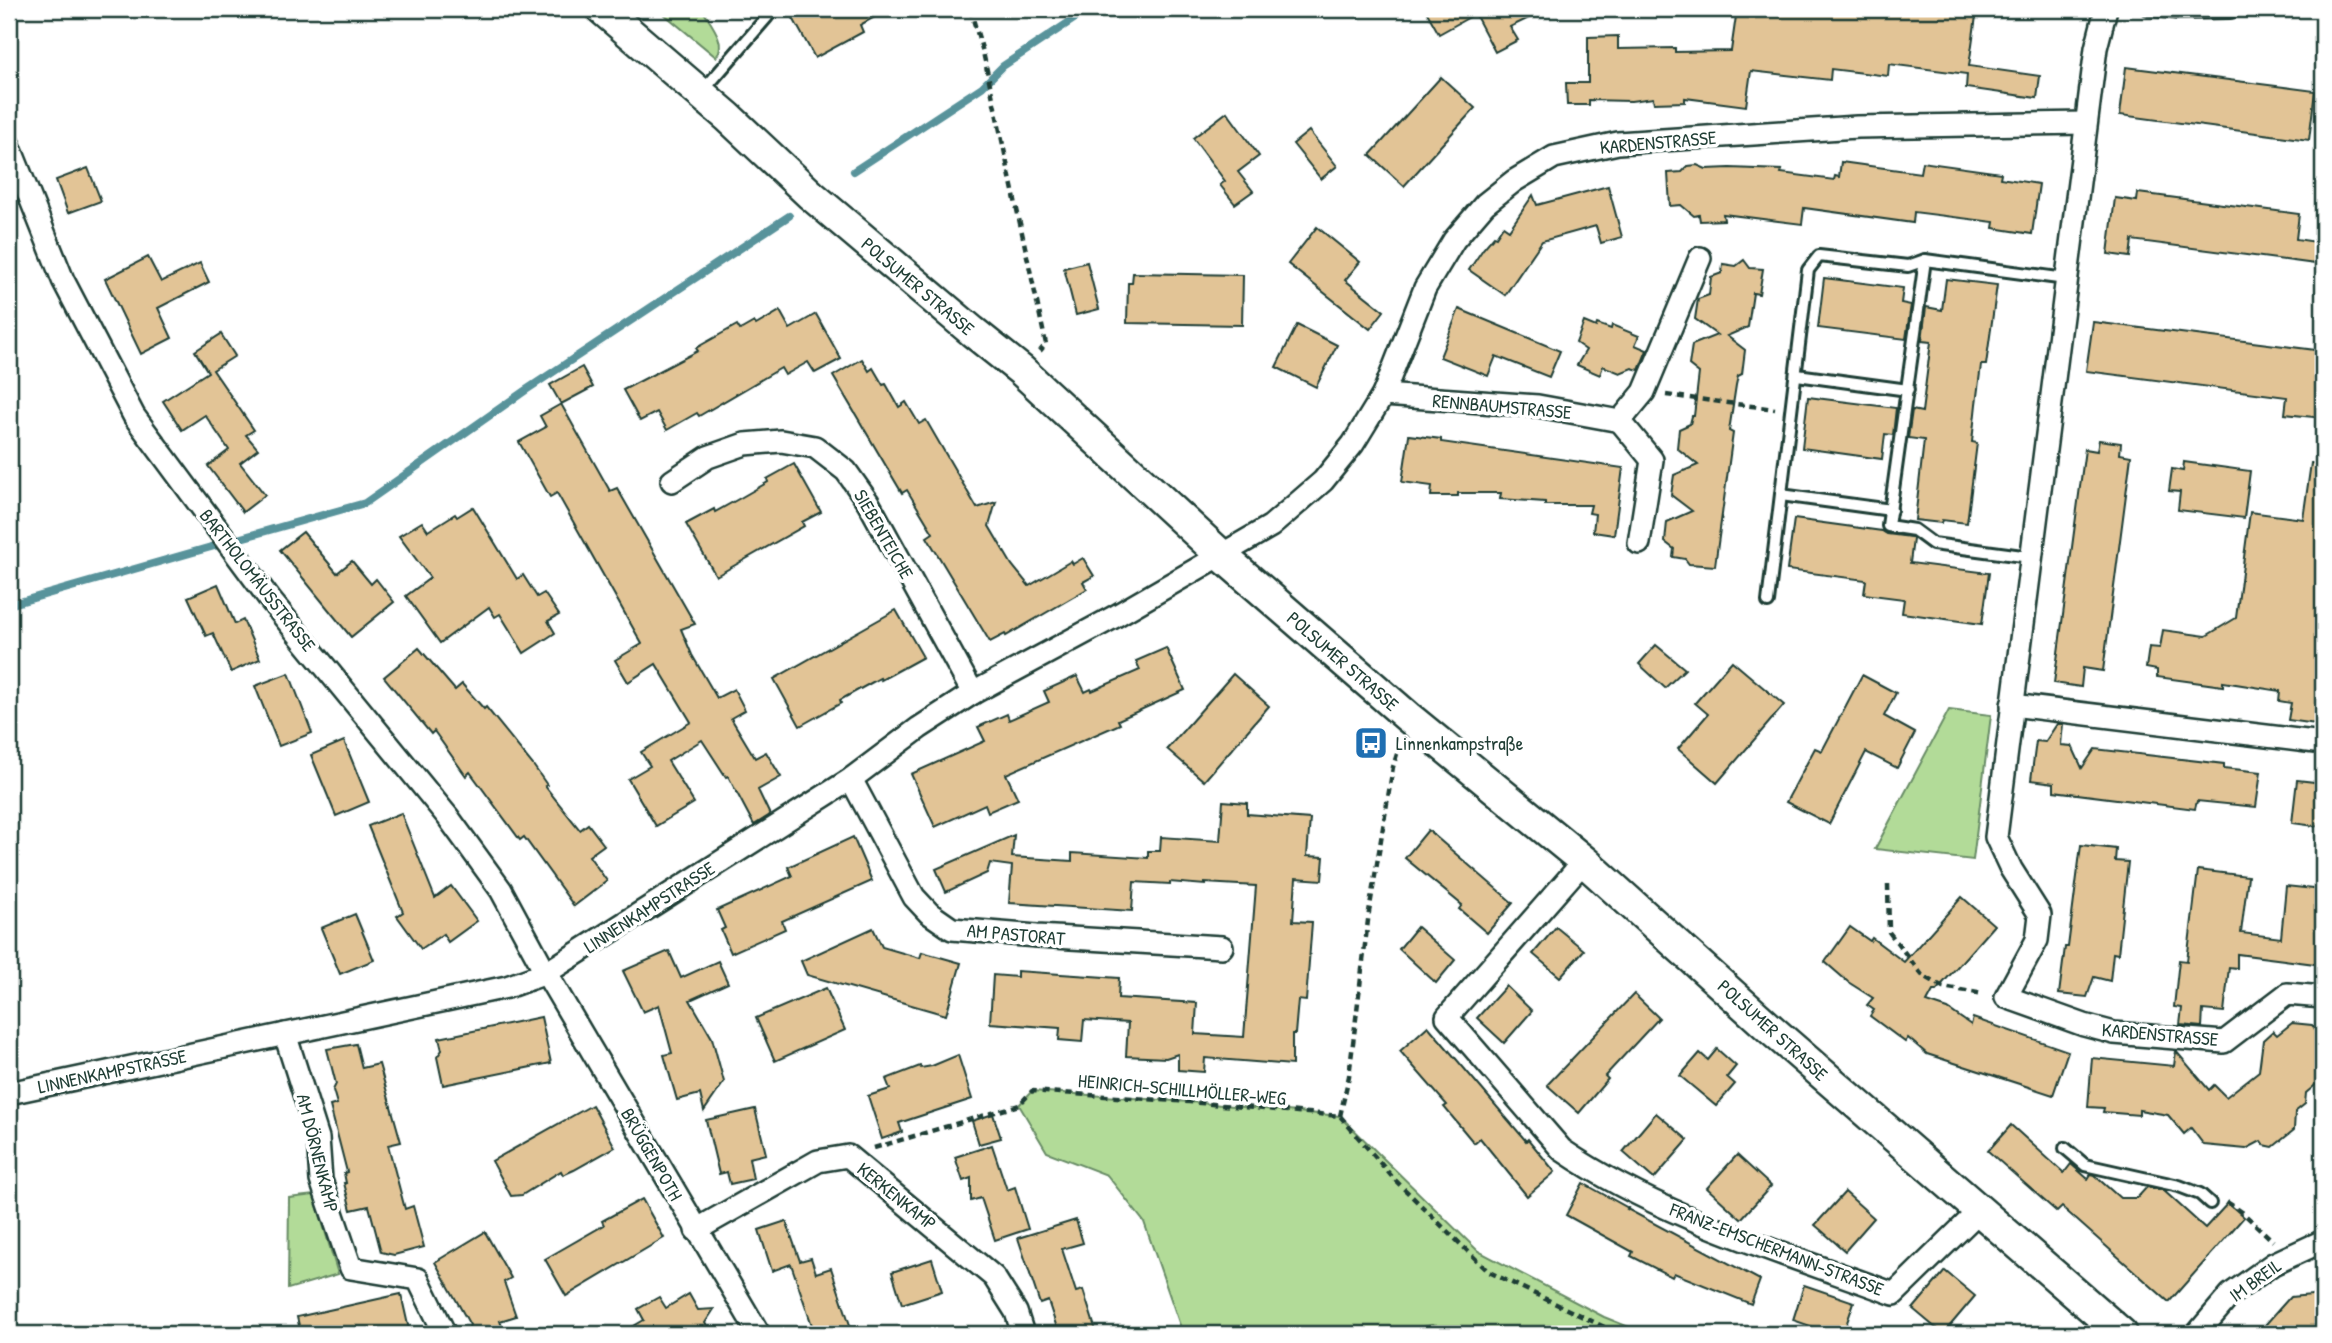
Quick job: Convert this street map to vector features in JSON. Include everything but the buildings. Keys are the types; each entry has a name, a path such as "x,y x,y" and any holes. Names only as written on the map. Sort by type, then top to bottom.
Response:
{"main road":[{"name":"POLSUMER STRASSE","path":"601,9 728,117 811,195 1022,371 1221,555 1408,716 1584,860 1774,1032 2122,1334"}],"street":[{"path":"2006,997 2037,940 2040,915 2011,869 1996,837 2086,123 2096,48 2106,9"},
{"name":"KARDENSTRASSE","path":"1221,555 1271,526 1323,481 1353,444 1383,395 1425,288 1454,240 1514,181 1554,157 1618,143 1857,127 2086,123"},
{"name":"BARTHOLOMÄUSSTRASSE","path":"11,153 63,280 134,416 271,601 448,817 501,890 546,973"},
{"path":"1639,543 1652,460 1620,421 1644,392 1700,258"},
{"name":"RENNBAUMSTRASSE","path":"1383,395 1538,406 1620,421"},
{"name":"SIEBENTEICHE","path":"672,481 708,457 745,444 781,442 815,447 846,471 868,502 973,693"},
{"name":"LINNENKAMPSTRASSE","path":"9,1093 507,987 546,973 851,779 919,728 973,693 1114,617 1221,555"},
{"path":"2011,705 2323,743"},
{"name":"AM PASTORAT","path":"851,779 914,897 929,913 952,929 1222,947"},
{"name":"FRANZ-EMSCHERMANN-STRASSE","path":"1584,860 1447,1017 1562,1150 1584,1165 1689,1219 1894,1294 1979,1211"},
{"name":"BRÜGGENPOTH","path":"546,973 760,1334"},
{"name":"KARDENSTRASSE","path":"2006,997 2114,1033 2224,1042 2287,994 2323,997"},
{"name":"AM DÖRNENKAMP","path":"285,1034 318,1138 321,1180 351,1268 418,1279 445,1334"},
{"name":"KERKENKAMP","path":"696,1230 818,1161 848,1156 994,1277 1016,1312 1023,1334"},
{"name":"IM BREIL","path":"2197,1334 2231,1294 2273,1264 2323,1241"}],"lane":[{"path":"700,94 766,17 763,9"},
{"path":"2148,9 2179,13 2230,12 2234,9"},
{"path":"1768,602 1808,270 1819,256 1908,267 1925,260 2066,279"},
{"path":"1925,260 1888,526 1914,530 1933,544 2031,557"},
{"path":"1797,375 1908,390"},
{"path":"1781,495 1891,510"},
{"path":"2065,1148 2085,1165 2179,1186 2200,1194 2210,1203"}],"path":[{"path":"970,9 983,52 1045,344 1022,371"},
{"path":"1644,392 1793,411"},
{"path":"1408,716 1393,767 1369,912 1349,1076 1340,1116 1394,1179 1489,1272 1619,1334"},
{"path":"1888,884 1889,932 1922,975 1943,987 2006,997"},
{"name":"HEINRICH-SCHILLMÖLLER-WEG","path":"870,1150 1019,1105 1032,1091 1340,1116"},
{"path":"2210,1203 2230,1202 2289,1256"}],"green space":[{"path":"658,9 702,9 719,39 720,46 716,57"},
{"path":"1949,710 1991,715 1973,860 1875,849"},
{"path":"1032,1091 1340,1116 1478,1251 1604,1317 1646,1334 1458,1334 1432,1325 1387,1334 1183,1334 1144,1222 1107,1175 1047,1152 1019,1105"},
{"path":"314,1195 338,1274 288,1289 289,1198"}],"waterway":[{"path":"854,171 982,87 1003,66 1089,9"},
{"path":"241,538 365,503 526,390 789,216"},
{"path":"9,605 218,545"}],"place":[{"name":"Linnenkampstraße","path":"1371,743"}]}
